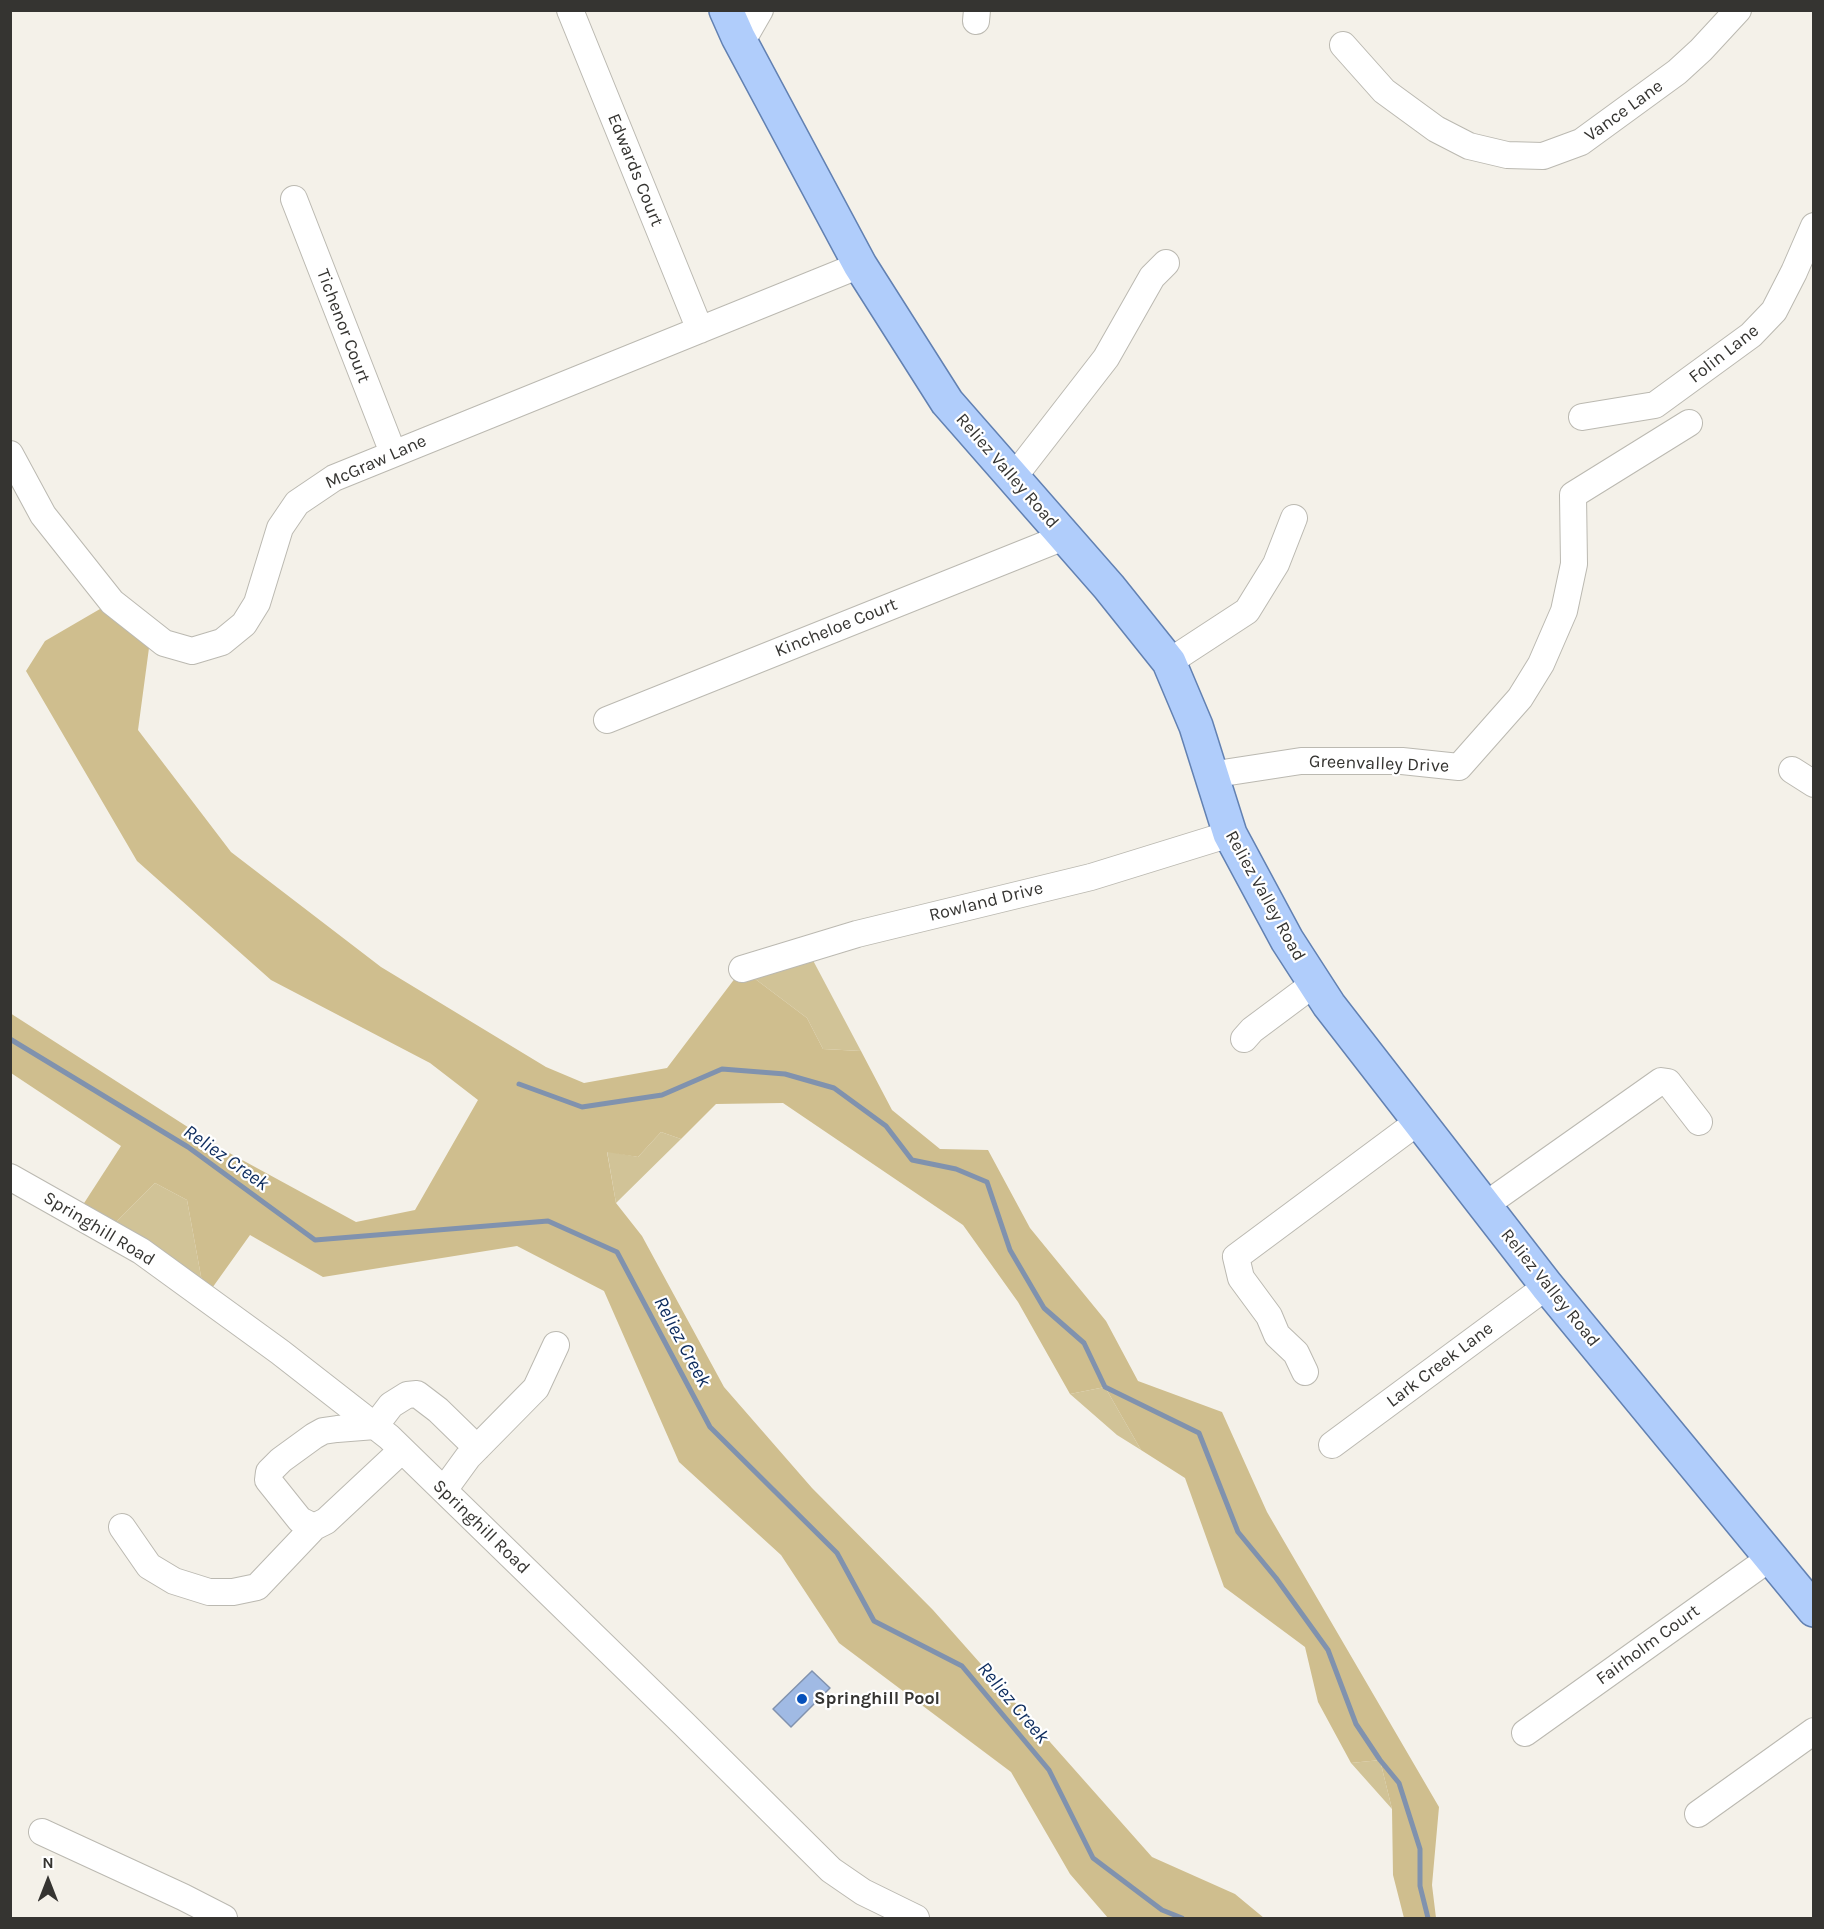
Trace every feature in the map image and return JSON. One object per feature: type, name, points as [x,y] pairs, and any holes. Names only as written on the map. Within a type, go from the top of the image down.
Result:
[{"type":"main road","name":"Reliez Valley Road","points":[[726,10],[741,43],[860,265],[947,402],[1109,587],[1169,662],[1196,726],[1230,834],[1287,940],[1329,1005],[1547,1286],[1814,1610]]},
{"type":"street","name":"Edwards Court","points":[[570,10],[700,330]]},
{"type":"street","points":[[741,43],[760,10]]},
{"type":"street","name":"Vance Lane","points":[[1343,45],[1384,91],[1436,129],[1479,149],[1507,155],[1543,156],[1581,142],[1677,72],[1738,10]]},
{"type":"street","name":"Tichenor Court","points":[[294,199],[393,453]]},
{"type":"street","name":"Folin Lane","points":[[1582,417],[1655,405],[1751,335],[1774,311],[1814,226]]},
{"type":"street","points":[[1013,478],[1106,358],[1152,277],[1166,262]]},
{"type":"street","name":"McGraw Lane","points":[[10,454],[43,515],[112,602],[164,643],[192,651],[222,642],[244,624],[257,603],[280,528],[297,503],[334,478],[860,265]]},
{"type":"street","name":"Greenvalley Drive","points":[[1210,774],[1301,761],[1402,761],[1459,767],[1520,698],[1541,664],[1564,611],[1574,564],[1574,495],[1689,423]]},
{"type":"street","points":[[1169,662],[1247,611],[1276,564],[1294,518]]},
{"type":"street","name":"Kincheloe Court","points":[[607,720],[1064,537]]},
{"type":"street","points":[[1792,770],[1814,784]]},
{"type":"street","name":"Rowland Drive","points":[[742,969],[857,934],[1090,877],[1230,834]]},
{"type":"street","points":[[1244,1039],[1252,1030],[1315,983]]},
{"type":"street","points":[[1484,1206],[1661,1081],[1668,1082],[1699,1122]]},
{"type":"street","points":[[1305,1372],[1296,1353],[1277,1335],[1269,1316],[1241,1278],[1236,1257],[1419,1121]]},
{"type":"street","name":"Springhill Road","points":[[10,1177],[141,1251],[280,1352],[375,1426],[444,1490],[831,1870],[863,1892],[916,1918]]},
{"type":"street","name":"Lark Creek Lane","points":[[1332,1445],[1547,1286]]},
{"type":"street","points":[[444,1490],[477,1448],[536,1388],[556,1345]]},
{"type":"street","points":[[314,1527],[300,1520],[268,1480],[268,1472],[281,1460],[323,1431],[375,1426],[391,1405],[407,1395],[417,1394],[438,1410],[477,1448]]},
{"type":"street","points":[[122,1527],[149,1566],[174,1581],[209,1592],[232,1592],[257,1587],[314,1527],[326,1521],[402,1450]]},
{"type":"street","name":"Fairholm Court","points":[[1525,1733],[1770,1558]]},
{"type":"street","points":[[1698,1814],[1814,1731]]},
{"type":"street","points":[[42,1832],[224,1918]]},
{"type":"shaded area","points":[[112,602],[151,633],[138,730],[231,852],[381,967],[546,1067],[584,1083],[667,1068],[742,969],[807,1018],[823,1049],[861,1051],[892,1110],[940,1149],[988,1150],[1030,1228],[1106,1321],[1138,1381],[1222,1412],[1267,1512],[1439,1807],[1432,1885],[1436,1918],[1404,1918],[1393,1875],[1392,1809],[1380,1760],[1351,1763],[1318,1702],[1305,1647],[1224,1587],[1185,1478],[1141,1450],[1105,1387],[1070,1394],[1018,1302],[963,1225],[783,1103],[716,1104],[681,1139],[661,1132],[638,1157],[607,1152],[616,1203],[642,1236],[724,1387],[812,1488],[933,1610],[1152,1857],[1235,1894],[1264,1918],[1108,1918],[1070,1874],[1011,1772],[839,1643],[781,1555],[679,1462],[604,1291],[517,1246],[323,1277],[250,1235],[205,1298],[187,1200],[155,1183],[107,1231],[77,1214],[121,1146],[11,1073],[10,1013],[222,1149],[356,1222],[415,1210],[478,1100],[430,1063],[271,980],[137,861],[26,671],[45,641]]},
{"type":"shaded area","points":[[807,949],[861,1051],[823,1049],[807,1018],[742,969]]},
{"type":"shaded area","points":[[661,1132],[681,1139],[616,1203],[607,1151],[638,1157]]},
{"type":"shaded area","points":[[155,1183],[187,1200],[205,1298],[107,1231]]},
{"type":"shaded area","points":[[1105,1387],[1141,1450],[1117,1435],[1070,1394]]},
{"type":"shaded area","points":[[1380,1760],[1392,1809],[1351,1763]]},
{"type":"water","name":"Springhill Pool","points":[[812,1671],[830,1688],[791,1727],[773,1709]]},
{"type":"waterway","name":"Reliez Creek","points":[[10,1039],[188,1147],[315,1240],[548,1221],[617,1252],[710,1427],[837,1553],[874,1621],[962,1666],[1049,1770],[1093,1858],[1162,1910],[1182,1918]]},
{"type":"waterway","points":[[519,1084],[582,1107],[662,1095],[722,1069],[785,1074],[834,1088],[886,1126],[912,1160],[956,1169],[987,1182],[1010,1250],[1044,1308],[1084,1343],[1105,1387],[1199,1433],[1238,1532],[1276,1578],[1328,1650],[1356,1724],[1380,1760],[1399,1783],[1420,1849],[1420,1886],[1428,1918]]},
{"type":"place","name":"Springhill Pool","points":[[802,1699]]}]
